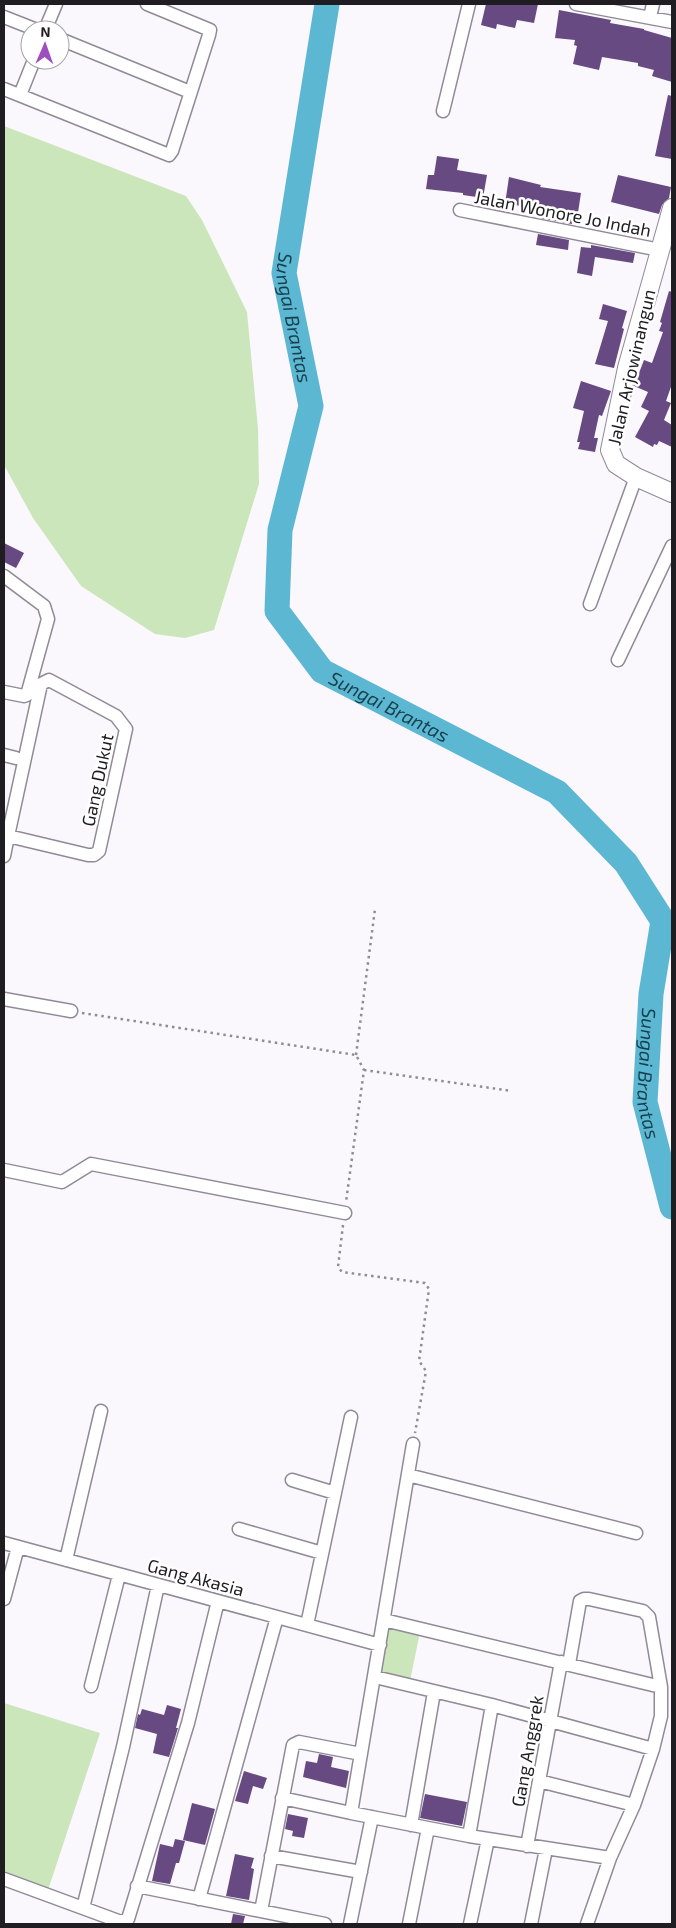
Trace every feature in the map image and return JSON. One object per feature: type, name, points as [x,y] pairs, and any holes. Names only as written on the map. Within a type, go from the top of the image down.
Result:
[{"type":"main road","name":"Jalan Arjowinangun","points":[[671,216],[627,368],[610,450],[616,464],[636,477],[672,493]]},
{"type":"street","points":[[49,20],[56,4]]},
{"type":"street","points":[[4,89],[168,155],[172,151],[210,30],[147,4]]},
{"type":"street","points":[[444,111],[469,4]]},
{"type":"street","points":[[576,4],[672,22]]},
{"type":"street","points":[[650,17],[653,4]]},
{"type":"street","points":[[4,17],[20,23]]},
{"type":"street","points":[[70,43],[190,92]]},
{"type":"street","points":[[20,96],[30,70]]},
{"type":"street","name":"Jalan Wonore Jo Indah","points":[[460,210],[660,250]]},
{"type":"street","points":[[590,604],[636,477]]},
{"type":"street","points":[[618,660],[672,546]]},
{"type":"street","points":[[4,576],[44,606],[48,620],[27,695],[4,692]]},
{"type":"street","name":"Gang Dukut","points":[[50,680],[116,716],[126,729],[99,851],[94,855],[88,855],[6,836],[41,684],[50,680]]},
{"type":"street","points":[[4,856],[6,836]]},
{"type":"street","points":[[4,999],[71,1011]]},
{"type":"street","points":[[4,1170],[62,1182],[91,1164],[345,1213]]},
{"type":"street","points":[[66,1560],[101,1411]]},
{"type":"street","points":[[307,1625],[351,1417]]},
{"type":"street","points":[[351,1813],[413,1444]]},
{"type":"street","points":[[408,1476],[636,1533]]},
{"type":"street","points":[[292,1480],[335,1493]]},
{"type":"street","points":[[239,1529],[322,1553]]},
{"type":"street","name":"Gang Akasia","points":[[4,1544],[380,1645]]},
{"type":"street","points":[[4,1599],[18,1547]]},
{"type":"street","points":[[91,1686],[119,1574]]},
{"type":"street","points":[[83,1908],[123,1748],[158,1585]]},
{"type":"street","name":"Gang Anggrek","points":[[527,1846],[549,1721],[580,1601],[588,1599],[643,1611],[649,1617],[661,1687]]},
{"type":"street","points":[[4,1879],[121,1922],[128,1919],[136,1886],[188,1723],[218,1601]]},
{"type":"street","points":[[199,1899],[278,1618]]},
{"type":"street","points":[[384,1620],[661,1687],[661,1716],[653,1749],[634,1805],[610,1858],[587,1924]]},
{"type":"street","points":[[375,1677],[653,1749]]},
{"type":"street","points":[[411,1825],[434,1692]]},
{"type":"street","points":[[469,1836],[492,1706]]},
{"type":"street","points":[[261,1912],[291,1749],[295,1743],[299,1742],[361,1754]]},
{"type":"street","points":[[539,1781],[634,1805]]},
{"type":"street","points":[[282,1798],[469,1836],[610,1858]]},
{"type":"street","points":[[350,1924],[372,1817]]},
{"type":"street","points":[[409,1924],[428,1828]]},
{"type":"street","points":[[470,1924],[488,1839]]},
{"type":"street","points":[[531,1924],[546,1848]]},
{"type":"street","points":[[272,1856],[361,1872]]},
{"type":"street","points":[[136,1886],[325,1924]]},
{"type":"path","points":[[375,909],[356,1055],[364,1070],[338,1267],[342,1272],[425,1283],[429,1289],[419,1361],[426,1371],[413,1444]]},
{"type":"path","points":[[71,1011],[356,1055]]},
{"type":"path","points":[[364,1070],[512,1091]]},
{"type":"green space","points":[[4,126],[186,196],[202,220],[247,312],[258,429],[259,484],[214,630],[185,638],[155,634],[81,586],[33,518],[4,465]]},
{"type":"green space","points":[[389,1626],[420,1632],[410,1681],[381,1673]]},
{"type":"green space","points":[[4,1703],[100,1733],[48,1890],[4,1874]]},
{"type":"building","points":[[486,4],[538,4],[534,23],[517,20],[515,28],[497,24],[496,29],[481,25]]},
{"type":"building","points":[[559,10],[611,20],[610,23],[644,29],[672,38],[672,82],[652,76],[654,70],[638,66],[638,63],[602,57],[599,70],[573,64],[577,46],[574,45],[575,40],[555,38]]},
{"type":"building","points":[[668,95],[672,96],[672,159],[655,156]]},
{"type":"building","points":[[437,156],[459,159],[457,170],[487,175],[483,198],[463,195],[463,193],[426,189],[428,175],[434,175]]},
{"type":"building","points":[[618,175],[671,187],[669,198],[662,205],[659,214],[611,202]]},
{"type":"building","points":[[509,177],[541,185],[540,187],[581,193],[577,219],[572,219],[572,224],[540,218],[541,211],[538,211],[539,208],[505,204]]},
{"type":"building","points":[[538,234],[569,240],[568,250],[536,245]]},
{"type":"building","points":[[591,245],[635,253],[633,263],[595,257],[592,276],[577,273],[581,247],[591,248]]},
{"type":"building","points":[[669,291],[672,292],[672,384],[666,401],[671,403],[664,420],[672,425],[672,447],[659,441],[653,447],[635,437],[649,411],[641,407],[648,392],[634,386],[644,360],[652,363],[663,332],[659,331],[662,323],[660,322]]},
{"type":"building","points":[[603,304],[627,311],[614,368],[595,364],[608,321],[599,319]]},
{"type":"building","points":[[581,381],[611,391],[602,416],[599,415],[594,438],[598,438],[595,452],[578,449],[580,442],[577,442],[584,411],[573,408]]},
{"type":"building","points":[[4,543],[24,553],[16,568],[4,562]]},
{"type":"building","points":[[167,1705],[181,1709],[176,1728],[178,1728],[169,1757],[153,1753],[157,1734],[135,1728],[138,1714],[140,1715],[142,1709],[164,1715]]},
{"type":"building","points":[[319,1754],[333,1757],[331,1767],[349,1771],[346,1788],[303,1777],[306,1761],[317,1763]]},
{"type":"building","points":[[244,1771],[267,1778],[263,1789],[253,1786],[248,1804],[235,1801]]},
{"type":"building","points":[[425,1794],[467,1802],[462,1826],[420,1818]]},
{"type":"building","points":[[192,1803],[215,1809],[205,1845],[183,1840]]},
{"type":"building","points":[[288,1814],[308,1818],[304,1838],[292,1836],[293,1831],[285,1829]]},
{"type":"building","points":[[175,1839],[185,1841],[179,1863],[176,1863],[170,1884],[152,1881],[160,1844],[173,1847]]},
{"type":"building","points":[[235,1854],[254,1858],[251,1868],[254,1869],[249,1900],[226,1896]]},
{"type":"building","points":[[233,1914],[245,1916],[243,1924],[231,1924]]},
{"type":"waterway","name":"Sungai Brantas","points":[[327,4],[284,273],[311,406],[280,530],[277,611],[322,671],[557,792],[626,863],[663,921],[651,994],[645,1102],[672,1207]]}]
